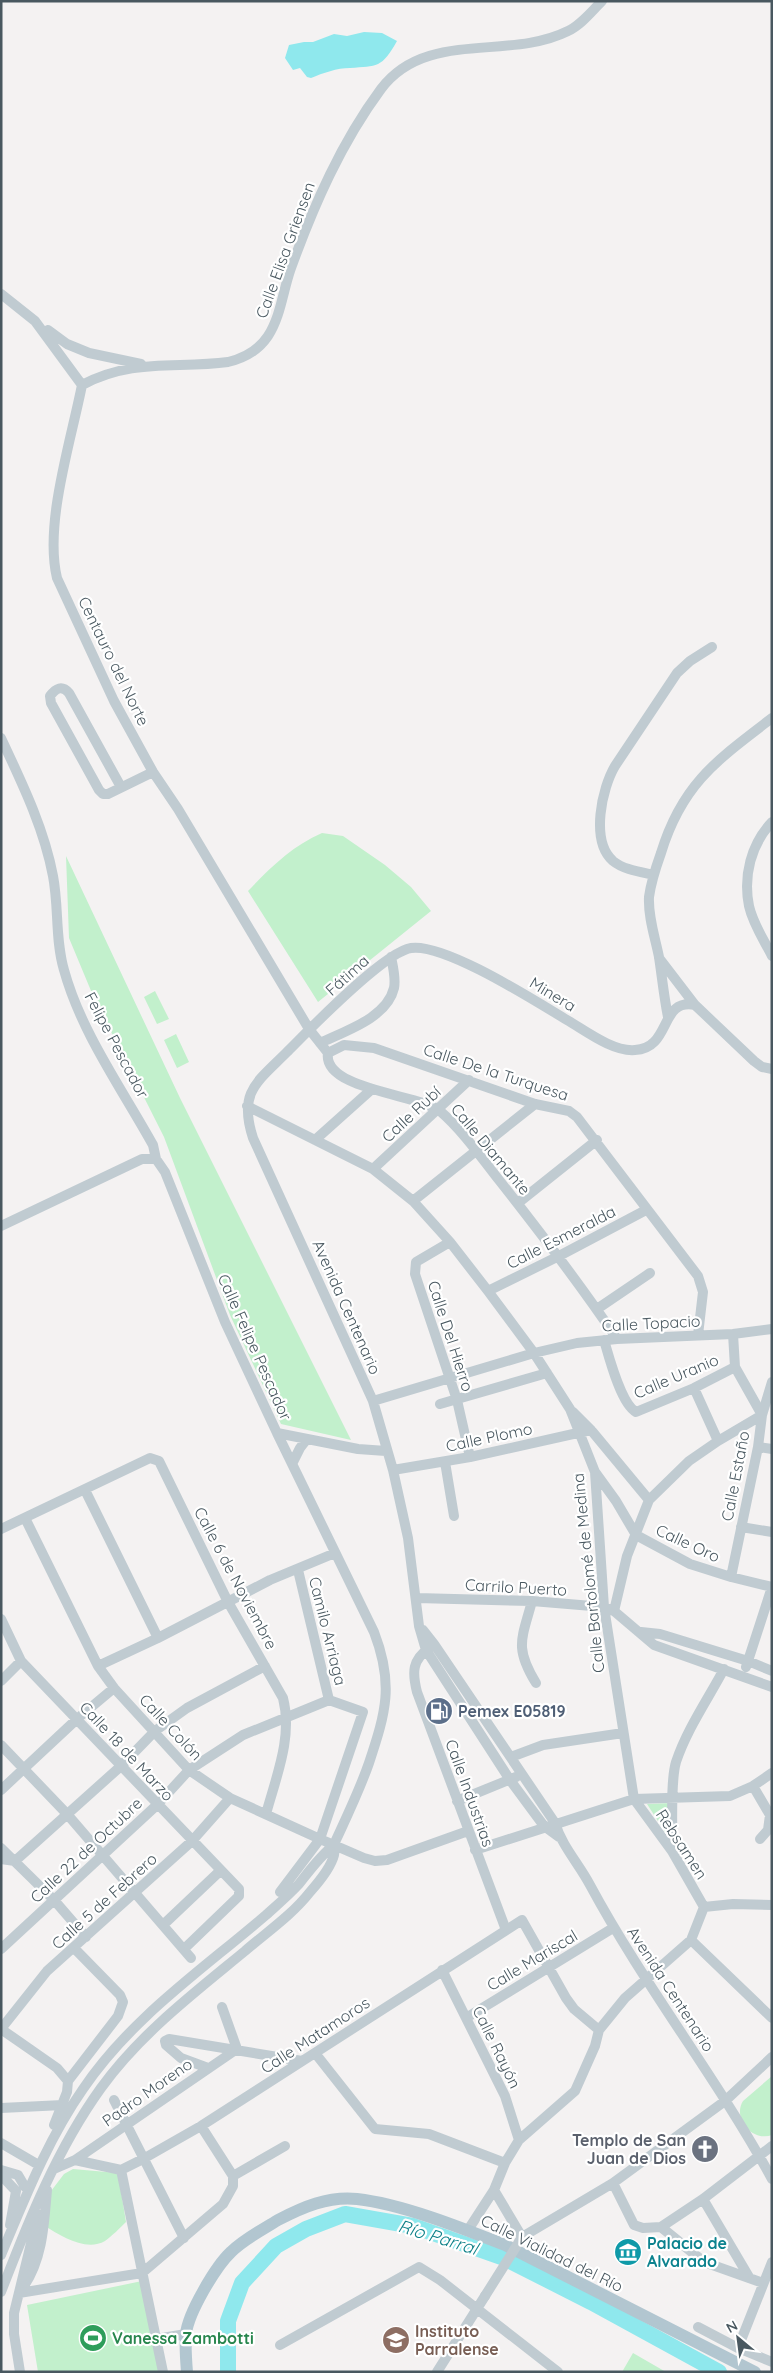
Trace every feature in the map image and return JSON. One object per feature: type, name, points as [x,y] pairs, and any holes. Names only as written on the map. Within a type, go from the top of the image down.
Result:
[{"type":"main road","name":"Calle Vialidad del Río","points":[[187,2372],[186,2334],[191,2316],[216,2268],[230,2252],[268,2226],[311,2204],[333,2199],[357,2199],[397,2207],[505,2244],[755,2372]]},
{"type":"street","name":"Calle Elisa Griensen","points":[[82,385],[112,372],[148,365],[228,362],[241,359],[261,345],[274,326],[291,268],[322,189],[380,91],[388,81],[410,64],[436,53],[498,47],[558,35],[576,26],[602,1]]},
{"type":"street","points":[[1,294],[67,344],[89,353],[148,365]]},
{"type":"street","points":[[35,321],[54,344],[82,385]]},
{"type":"street","name":"Centauro del Norte","points":[[82,385],[55,520],[53,563],[57,578],[114,702],[153,772],[178,809],[310,1029]]},
{"type":"street","points":[[654,875],[620,866],[608,855],[602,833],[601,803],[606,780],[677,673],[690,661],[712,647]]},
{"type":"street","points":[[121,787],[70,693],[65,688],[54,691],[50,696],[51,703],[103,794],[108,794],[153,772]]},
{"type":"street","points":[[668,1017],[650,909],[654,875],[668,830],[684,799],[716,761],[772,718]]},
{"type":"street","name":"Felipe Pescador","points":[[1,738],[29,800],[45,847],[53,877],[59,940],[64,969],[74,997],[92,1036],[153,1145],[156,1159],[165,1172]]},
{"type":"street","points":[[772,822],[756,844],[750,861],[748,877],[749,906],[772,956]]},
{"type":"street","name":"Fátima","points":[[310,1029],[391,957],[409,948]]},
{"type":"street","name":"Minera","points":[[409,948],[438,950],[512,987],[605,1043],[635,1050],[654,1044],[660,1037],[668,1017]]},
{"type":"street","points":[[320,1043],[362,1023],[387,1002],[394,986],[391,957]]},
{"type":"street","points":[[659,957],[695,1004],[719,1030],[754,1061],[762,1067],[772,1070]]},
{"type":"street","points":[[668,1017],[680,1005],[695,1004]]},
{"type":"street","name":"Calle Diamante","points":[[310,1029],[328,1053],[327,1059],[334,1070],[372,1089],[438,1109],[475,1150],[518,1203],[559,1256],[617,1339]]},
{"type":"street","name":"Avenida Centenario","points":[[310,1029],[256,1083],[250,1094],[247,1106],[247,1120],[253,1138],[373,1401],[393,1470],[408,1538],[419,1626],[430,1647],[435,1665],[475,1716],[511,1757],[555,1823],[559,1837],[588,1882],[613,1928],[690,2044],[772,2179]]},
{"type":"street","name":"Calle De la Turquesa","points":[[328,1053],[344,1045],[364,1046],[469,1080],[535,1104],[569,1111],[583,1122],[646,1210],[698,1276],[703,1292],[698,1335]]},
{"type":"street","name":"Calle Rubí","points":[[373,1169],[469,1080]]},
{"type":"street","points":[[315,1140],[372,1089]]},
{"type":"street","points":[[413,1201],[535,1104]]},
{"type":"street","name":"Calle Bartolomé de Medina","points":[[247,1106],[373,1169],[413,1201],[450,1242],[488,1291],[534,1353],[570,1409],[595,1472],[604,1607],[634,1799]]},
{"type":"street","points":[[518,1203],[597,1140]]},
{"type":"street","points":[[1,1226],[142,1159],[156,1159]]},
{"type":"street","name":"Calle Felipe Pescador","points":[[165,1172],[225,1322],[277,1433],[358,1448],[386,1451]]},
{"type":"street","name":"Calle Esmeralda","points":[[488,1291],[646,1210]]},
{"type":"street","name":"Calle Del Hierro","points":[[450,1242],[421,1257],[415,1266],[415,1274],[448,1378],[457,1400],[470,1457]]},
{"type":"street","points":[[596,1309],[650,1273]]},
{"type":"street","name":"Calle Topacio","points":[[373,1401],[534,1353],[577,1343],[772,1330]]},
{"type":"street","points":[[614,1611],[623,1568],[649,1500],[682,1468],[718,1441],[762,1415],[735,1367],[733,1334]]},
{"type":"street","name":"Calle Uranio","points":[[604,1340],[612,1367],[633,1411],[639,1412],[694,1388],[735,1367]]},
{"type":"street","points":[[440,1404],[547,1373]]},
{"type":"street","name":"Calle Estaño","points":[[731,1577],[758,1447],[762,1415],[772,1382]]},
{"type":"street","points":[[694,1388],[718,1441]]},
{"type":"street","points":[[570,1409],[591,1430],[649,1500]]},
{"type":"street","name":"Calle Plomo","points":[[393,1470],[470,1457],[591,1430]]},
{"type":"street","points":[[1,2292],[27,2226],[48,2181],[74,2131],[101,2088],[128,2054],[172,2012],[282,1920],[309,1893],[334,1857],[334,1845],[362,1781],[384,1718],[386,1682],[382,1654],[377,1639],[277,1433]]},
{"type":"street","points":[[292,1464],[300,1448],[308,1439]]},
{"type":"street","points":[[758,1447],[772,1449]]},
{"type":"street","name":"Calle 6 de Noviembre","points":[[85,1490],[154,1458],[162,1466],[228,1602],[283,1698],[288,1716]]},
{"type":"street","points":[[445,1462],[454,1516]]},
{"type":"street","name":"Calle Oro","points":[[595,1472],[616,1501],[636,1535],[690,1564],[772,1587]]},
{"type":"street","points":[[3,1525],[24,1518],[85,1490],[158,1638]]},
{"type":"street","name":"Calle Colón","points":[[24,1518],[98,1666],[114,1688],[190,1770],[230,1798],[320,1839],[370,1859],[387,1860],[468,1831]]},
{"type":"street","points":[[741,1527],[772,1532]]},
{"type":"street","points":[[98,1666],[158,1638],[270,1580],[336,1553]]},
{"type":"street","name":"Camilo Arriaga","points":[[298,1570],[329,1700]]},
{"type":"street","points":[[743,1675],[772,1587]]},
{"type":"street","name":"Carrilo Puerto","points":[[417,1598],[532,1601],[604,1607],[614,1611],[654,1645],[772,1686]]},
{"type":"street","points":[[532,1601],[521,1650],[525,1665],[536,1683]]},
{"type":"street","name":"Calle 18 de Marzo","points":[[1,1619],[21,1661],[158,1804],[220,1872],[239,1889],[239,1896],[188,1954],[163,1925]]},
{"type":"street","points":[[641,1632],[660,1634],[748,1661],[772,1671]]},
{"type":"street","name":"Avenida Centenario","points":[[430,1647],[444,1659],[510,1780],[544,1826],[559,1837]]},
{"type":"street","name":"Calle Industrias","points":[[430,1647],[414,1662],[414,1681],[506,1930]]},
{"type":"street","points":[[696,1659],[700,1647]]},
{"type":"street","points":[[435,1665],[444,1659]]},
{"type":"street","points":[[1,1681],[21,1661]]},
{"type":"street","points":[[1,1859],[15,1861],[121,1766],[155,1731],[187,1708],[265,1666]]},
{"type":"street","points":[[672,1851],[676,1763],[696,1719],[724,1669]]},
{"type":"street","points":[[1,1790],[77,1719],[114,1688]]},
{"type":"street","points":[[280,1892],[320,1839],[363,1712],[329,1700]]},
{"type":"street","name":"Calle 22 de Octubre","points":[[1,1949],[158,1804],[190,1770],[227,1744],[288,1716],[329,1700]]},
{"type":"street","points":[[266,1814],[284,1750],[288,1716]]},
{"type":"street","points":[[511,1757],[543,1745],[623,1733]]},
{"type":"street","points":[[1,1745],[68,1814],[163,1925],[220,1872]]},
{"type":"street","points":[[475,1850],[544,1826],[634,1799],[722,1797],[753,1786],[772,1773]]},
{"type":"street","points":[[457,1801],[521,1774]]},
{"type":"street","points":[[753,1786],[770,1815],[768,1830],[760,1839]]},
{"type":"street","name":"Calle 5 de Febrero","points":[[1,2029],[47,1971],[136,1894],[192,1842],[230,1798]]},
{"type":"street","name":"Rebsamen","points":[[634,1799],[672,1851],[704,1907]]},
{"type":"street","points":[[1,2255],[61,2123],[83,2088],[109,2055],[141,2020],[282,1901],[323,1853],[334,1845]]},
{"type":"street","points":[[1,1848],[54,1900],[86,1937]]},
{"type":"street","points":[[468,2230],[494,2190],[519,2140],[575,2091],[595,2046],[599,2030],[625,1998],[645,1978],[690,1940],[704,1907],[733,1904],[772,1905]]},
{"type":"street","name":"Calle Matamoros","points":[[121,2170],[144,2160],[201,2126],[522,1920],[548,1966]]},
{"type":"street","name":"Calle Mariscal","points":[[466,2018],[548,1966],[613,1928]]},
{"type":"street","points":[[690,1940],[772,2018]]},
{"type":"street","points":[[1,2143],[37,2166],[63,2105],[68,2081],[118,2016],[123,2002],[120,1995],[74,1948]]},
{"type":"street","points":[[548,1966],[574,2009],[599,2030]]},
{"type":"street","name":"Calle Rayón","points":[[442,1970],[505,2096],[519,2140]]},
{"type":"street","points":[[222,2007],[237,2049]]},
{"type":"street","points":[[1,2029],[57,2068],[68,2081]]},
{"type":"street","points":[[208,2068],[181,2058],[166,2045],[165,2040],[237,2049],[302,2061]]},
{"type":"street","name":"Padro Moreno","points":[[54,2169],[75,2160],[127,2126],[237,2049]]},
{"type":"street","points":[[315,2053],[371,2126],[379,2130],[429,2134],[506,2163]]},
{"type":"street","points":[[437,2372],[521,2239],[613,2183],[725,2101],[771,2059]]},
{"type":"street","points":[[114,2100],[184,2238]]},
{"type":"street","points":[[1,2108],[63,2105]]},
{"type":"street","points":[[19,2293],[142,2273],[224,2204],[233,2186],[233,2176],[201,2126]]},
{"type":"street","points":[[233,2176],[286,2146]]},
{"type":"street","points":[[613,2183],[634,2225],[643,2228],[661,2227],[703,2199],[772,2146]]},
{"type":"street","points":[[75,2160],[121,2170],[163,2372]]},
{"type":"street","points":[[1,2170],[18,2175],[25,2187]]},
{"type":"street","points":[[1,2175],[16,2191],[10,2220],[12,2230]]},
{"type":"street","points":[[19,2293],[33,2273],[38,2254],[48,2181]]},
{"type":"street","points":[[494,2190],[521,2239]]},
{"type":"street","points":[[703,2199],[749,2277]]},
{"type":"street","points":[[20,2372],[14,2324],[36,2213]]},
{"type":"street","points":[[661,2227],[704,2262],[762,2283]]},
{"type":"street","points":[[738,2348],[762,2283],[772,2262]]},
{"type":"street","points":[[280,2345],[416,2267],[421,2268],[440,2280],[554,2370]]},
{"type":"street","points":[[698,2327],[738,2348],[772,2361]]},
{"type":"street","points":[[156,2339],[186,2334]]},
{"type":"green space","points":[[322,833],[343,836],[385,865],[411,887],[431,911],[318,1002],[248,891],[291,851]]},
{"type":"green space","points":[[66,856],[180,1098],[351,1440],[281,1424],[230,1315],[164,1137],[94,998],[69,938]]},
{"type":"green space","points":[[155,991],[169,1019],[157,1024],[144,997]]},
{"type":"green space","points":[[176,1034],[189,1062],[177,1068],[164,1040]]},
{"type":"green space","points":[[671,1803],[667,1835],[647,1804]]},
{"type":"green space","points":[[772,2076],[772,2135],[758,2135],[742,2122],[740,2108],[743,2101]]},
{"type":"green space","points":[[73,2169],[118,2173],[126,2222],[108,2239],[98,2244],[82,2244],[58,2234],[45,2226],[45,2199],[64,2174]]},
{"type":"green space","name":"Vanessa Zambotti","points":[[142,2281],[160,2372],[38,2372],[27,2305]]},
{"type":"green space","points":[[633,2353],[666,2372],[622,2372]]},
{"type":"water","points":[[364,32],[382,33],[397,41],[383,61],[373,66],[345,68],[311,78],[307,77],[300,68],[293,70],[285,58],[289,45],[313,42],[334,34],[347,36]]},
{"type":"waterway","name":"Río Parral","points":[[228,2372],[228,2321],[242,2283],[276,2246],[306,2229],[345,2214],[413,2226],[504,2258],[591,2302],[719,2372]]},
{"type":"place","name":"Pemex E05819","points":[[439,1711]]},
{"type":"place","name":"Templo de San Juan de Dios","points":[[705,2149]]},
{"type":"place","name":"Palacio de Alvarado","points":[[628,2252]]},
{"type":"place","name":"Vanessa Zambotti","points":[[93,2338]]},
{"type":"place","name":"Instituto Parralense","points":[[396,2340]]}]
